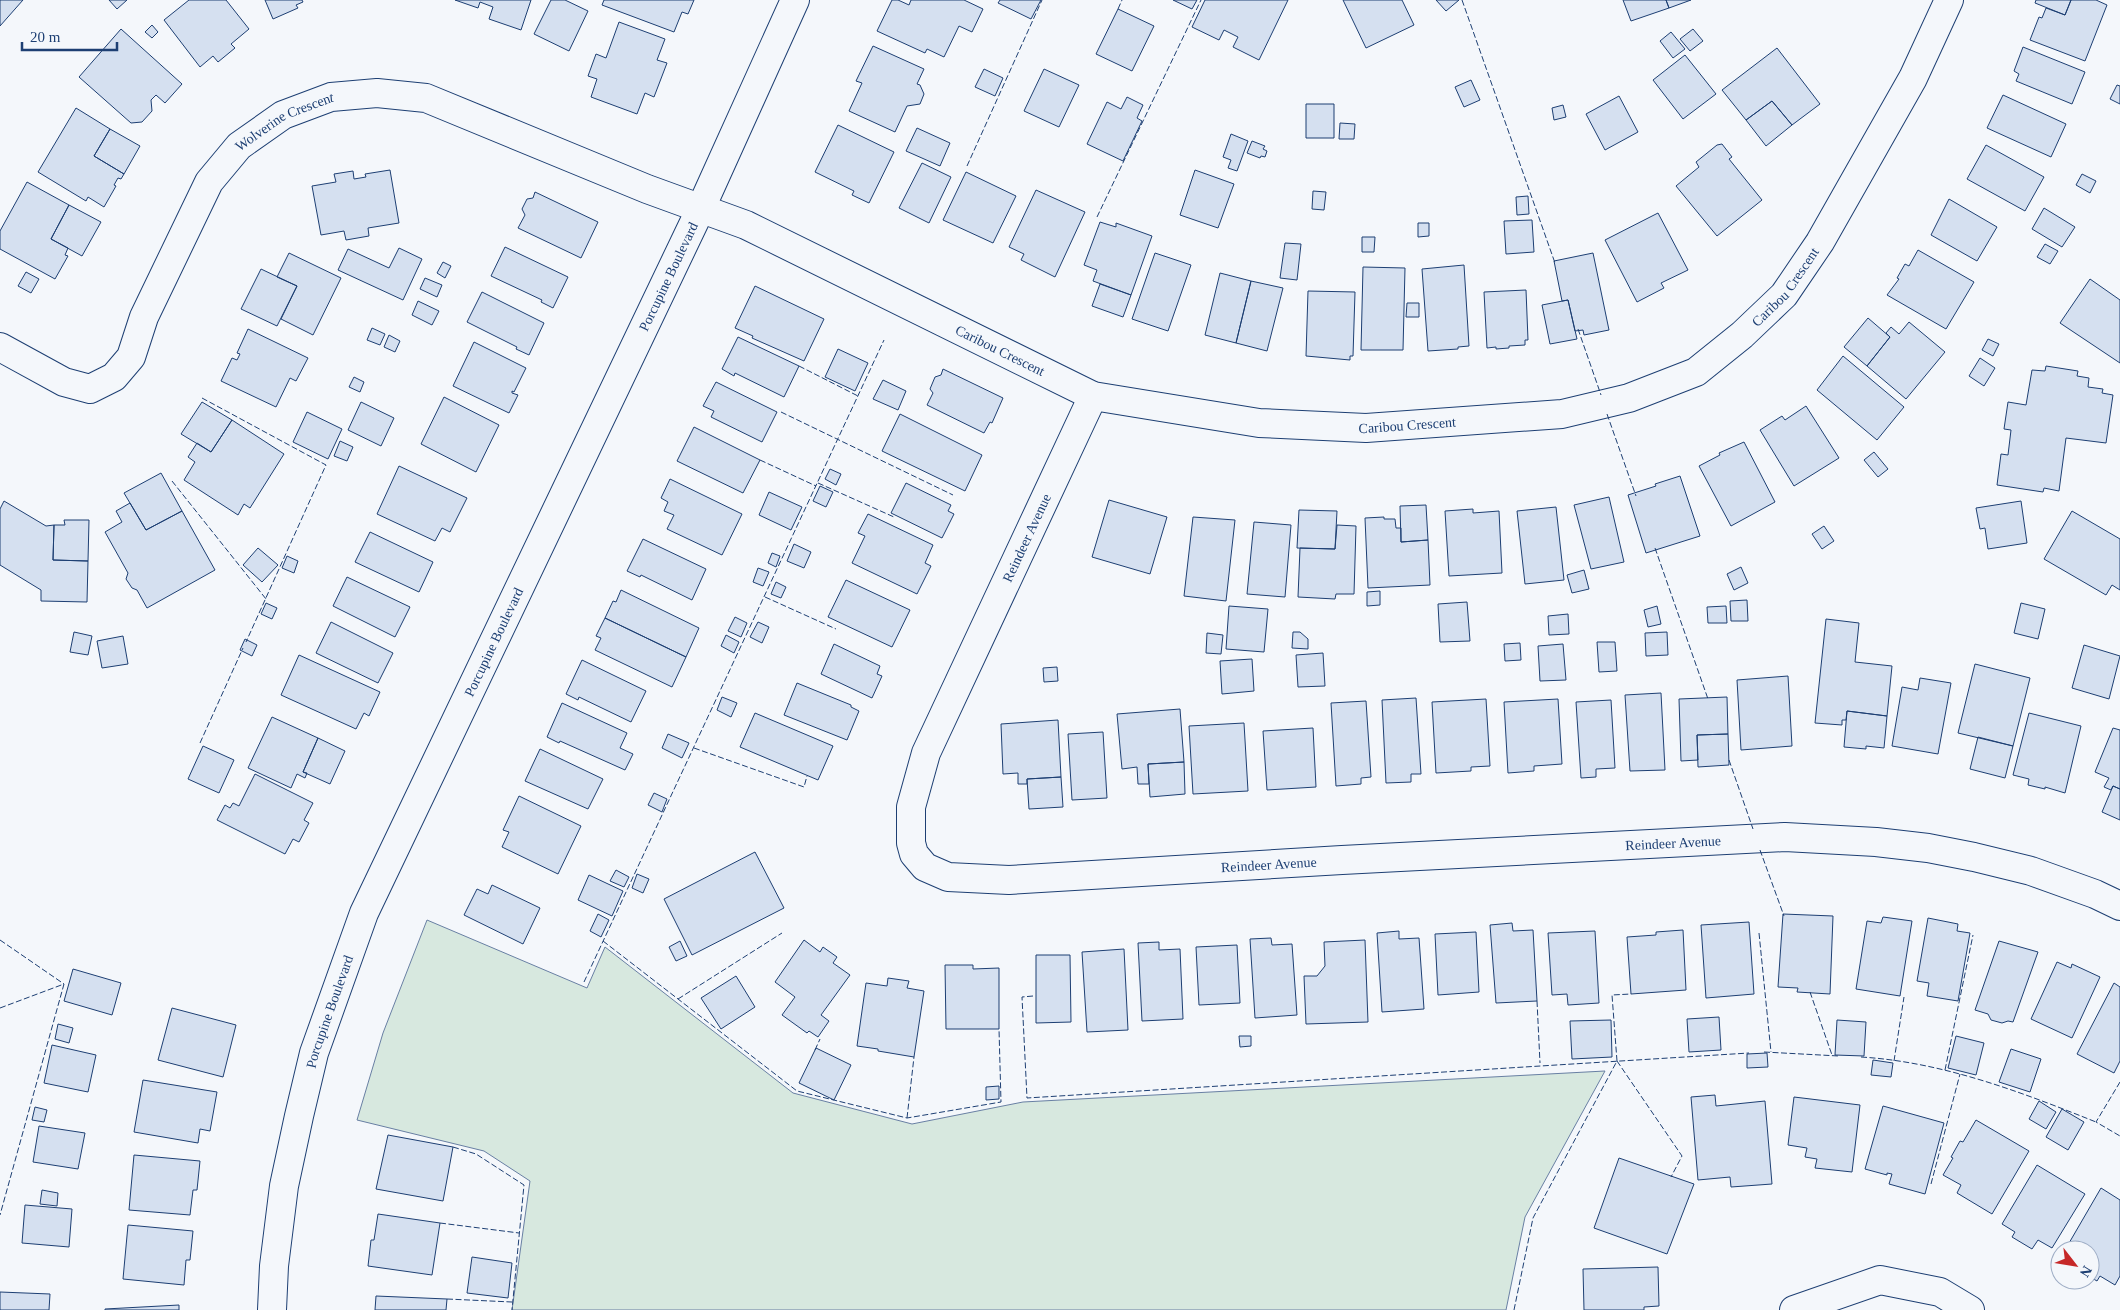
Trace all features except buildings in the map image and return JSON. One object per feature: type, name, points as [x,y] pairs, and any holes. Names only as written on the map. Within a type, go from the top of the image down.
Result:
[{"type":"street","name":"Porcupine Boulevard","points":[[272,1310],[274,1266],[284,1186],[299,1116],[314,1054],[364,913],[700,208],[795,0]]},
{"type":"street","name":"Caribou Crescent","points":[[700,208],[746,226],[1093,396],[1259,423],[1366,428],[1562,414],[1629,398],[1696,372],[1742,335],[1784,294],[1820,242],[1913,78],[1948,0]]},
{"type":"street","name":"Wolverine Crescent","points":[[0,346],[64,382],[90,389],[114,377],[131,357],[144,317],[209,182],[239,146],[283,116],[331,97],[377,93],[426,98],[647,189],[700,208]]},
{"type":"street","name":"Reindeer Avenue","points":[[1093,396],[926,753],[910,807],[910,838],[914,854],[925,867],[948,877],[1006,881],[1342,860],[1794,838],[1876,842],[1928,848],[1974,857],[2031,871],[2095,894],[2120,906]]},
{"type":"street","points":[[1794,1310],[1880,1280],[1940,1292],[1970,1310]]},
{"type":"shaded area","points":[[427,920],[587,988],[605,947],[793,1093],[912,1124],[1023,1102],[1605,1071],[1525,1217],[1506,1310],[512,1310],[530,1181],[484,1151],[357,1120],[383,1033]]},
{"type":"fence","points":[[967,166],[1042,0]]},
{"type":"fence","points":[[1118,9],[1122,0]]},
{"type":"fence","points":[[1097,217],[1201,0]]},
{"type":"fence","points":[[1462,0],[1555,263]]},
{"type":"fence","points":[[1578,329],[1601,395]]},
{"type":"fence","points":[[584,982],[884,340]]},
{"type":"fence","points":[[799,366],[858,396]]},
{"type":"fence","points":[[202,398],[326,465],[246,642]]},
{"type":"fence","points":[[781,412],[953,495]]},
{"type":"fence","points":[[1607,414],[1636,496]]},
{"type":"fence","points":[[760,460],[816,486]]},
{"type":"fence","points":[[172,481],[266,599]]},
{"type":"fence","points":[[818,483],[894,517]]},
{"type":"fence","points":[[1655,548],[1708,699]]},
{"type":"fence","points":[[765,597],[836,629]]},
{"type":"fence","points":[[200,743],[243,648]]},
{"type":"fence","points":[[694,748],[804,787],[807,776]]},
{"type":"fence","points":[[1729,760],[1753,829]]},
{"type":"fence","points":[[1760,850],[1784,916]]},
{"type":"fence","points":[[678,999],[782,933]]},
{"type":"fence","points":[[1759,933],[1771,1052]]},
{"type":"fence","points":[[1945,1070],[1973,935]]},
{"type":"fence","points":[[0,940],[64,984]]},
{"type":"fence","points":[[603,941],[797,1091],[907,1118],[1001,1102],[999,1029]]},
{"type":"fence","points":[[0,1008],[64,984],[0,1215]]},
{"type":"fence","points":[[1810,992],[1832,1055]]},
{"type":"fence","points":[[1617,1061],[1612,995],[1631,994]]},
{"type":"fence","points":[[1033,996],[1022,997],[1027,1098],[1749,1053]]},
{"type":"fence","points":[[1894,1061],[1904,997]]},
{"type":"fence","points":[[1537,1001],[1540,1063]]},
{"type":"fence","points":[[815,1050],[820,1039]]},
{"type":"fence","points":[[1764,1052],[1839,1056]]},
{"type":"fence","points":[[907,1118],[914,1057]]},
{"type":"fence","points":[[1861,1057],[1922,1065],[1981,1080],[2096,1122]]},
{"type":"fence","points":[[1514,1310],[1533,1218],[1617,1061],[1682,1156],[1671,1177]]},
{"type":"fence","points":[[1931,1184],[1960,1074]]},
{"type":"fence","points":[[2120,1082],[2096,1122],[2120,1136]]},
{"type":"fence","points":[[453,1147],[476,1154],[524,1185],[512,1310]]},
{"type":"fence","points":[[440,1223],[519,1233]]},
{"type":"fence","points":[[447,1299],[512,1302]]}]
